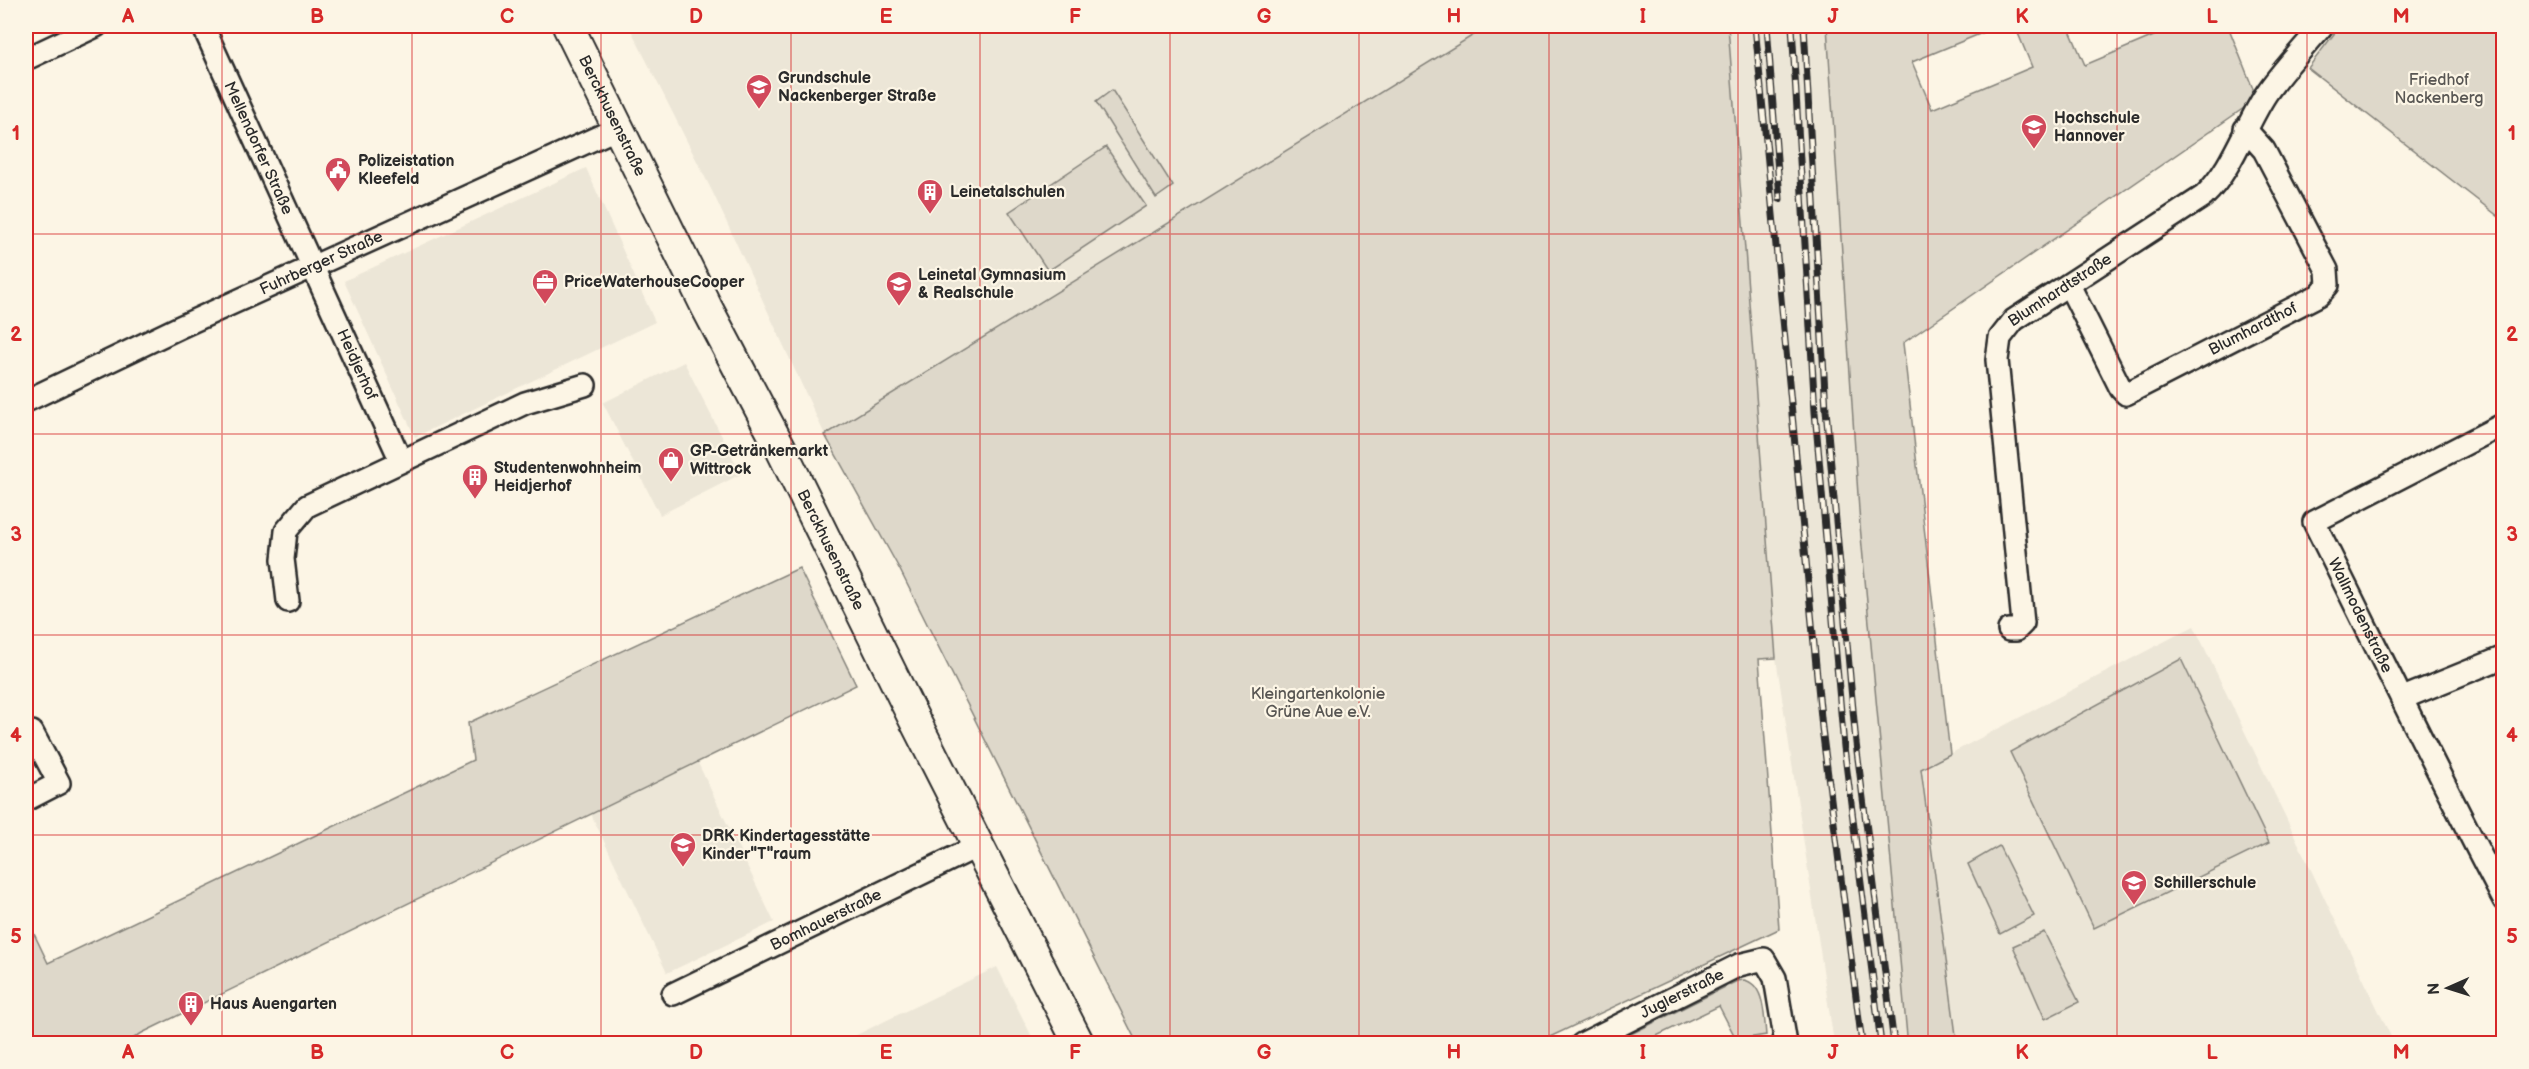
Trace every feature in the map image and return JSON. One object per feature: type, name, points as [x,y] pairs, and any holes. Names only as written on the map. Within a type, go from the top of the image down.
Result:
[{"type":"street","points":[[26,58],[96,26]]},
{"type":"street","name":"Mellendorfer Straße","points":[[203,26],[314,268]]},
{"type":"street","name":"Berckhusenstraße","points":[[568,26],[706,308],[776,441],[1079,1044]]},
{"type":"street","name":"Blumhardtstraße","points":[[2009,630],[2016,630],[2023,623],[1997,360],[1998,347],[2005,330],[2014,320],[2204,196],[2219,182],[2245,129],[2268,92],[2322,26]]},
{"type":"street","name":"Fuhrberger Straße","points":[[26,401],[180,327],[618,128]]},
{"type":"street","name":"Blumhardthof","points":[[2069,285],[2121,389],[2126,394],[2319,295],[2328,285],[2327,270],[2264,150],[2245,129]]},
{"type":"street","name":"Heidjerhof","points":[[314,268],[401,461]]},
{"type":"street","points":[[288,601],[284,559],[286,531],[307,506],[525,404],[585,385]]},
{"type":"street","name":"Wallmodenstraße","points":[[2504,424],[2314,522],[2403,698],[2420,737],[2496,865],[2504,900]]},
{"type":"street","points":[[2403,698],[2504,657]]},
{"type":"street","points":[[26,735],[32,732],[59,783],[26,800]]},
{"type":"street","name":"Bomhauerstraße","points":[[673,994],[978,846]]},
{"type":"street","name":"Juglerstraße","points":[[1582,1044],[1739,965],[1764,959],[1775,978],[1786,1044]]},
{"type":"shaded area","name":"Leinetal Gymnasium & Realschule","points":[[629,26],[1488,26],[825,435],[714,195]]},
{"type":"shaded area","points":[[1728,26],[1827,26],[1860,525],[1908,1043],[1834,1043],[1776,658]]},
{"type":"shaded area","points":[[586,168],[655,322],[415,437],[344,281]]},
{"type":"shaded area","points":[[684,362],[741,474],[660,515],[603,403]]},
{"type":"shaded area","name":"Schillerschule","points":[[2194,626],[2394,1043],[1957,1043],[1921,769]]},
{"type":"shaded area","name":"DRK Kindertagesstätte Kinder\"T\"raum","points":[[698,763],[774,922],[667,973],[591,814]]},
{"type":"shaded area","points":[[997,967],[1035,1043],[842,1042],[916,1006]]},
{"type":"green space","name":"Kleingartenkolonie Grüne Aue e.V.","points":[[1488,26],[1728,26],[1776,658],[1759,659],[1779,929],[1537,1043],[1137,1043],[900,570],[825,435]]},
{"type":"green space","points":[[1827,26],[1999,26],[1912,62],[1932,109],[2032,67],[2015,26],[2068,26],[2085,65],[2156,35],[2152,26],[2228,26],[2257,99],[1903,343],[1950,754],[1921,769],[1957,1043],[1908,1043],[1907,1036],[1860,525]]},
{"type":"green space","name":"Friedhof Nackenberg","points":[[2340,26],[2503,26],[2503,220],[2308,68]]},
{"type":"green space","points":[[1112,90],[1173,186],[1156,198],[1096,102]]},
{"type":"green space","points":[[1106,147],[1146,206],[1048,271],[1009,212]]},
{"type":"green space","points":[[799,568],[856,685],[142,1033],[126,1043],[26,1043],[26,917],[48,963],[473,760],[468,723]]},
{"type":"green space","points":[[2181,659],[2269,843],[2094,928],[2010,752]]},
{"type":"green space","points":[[1999,846],[2034,916],[2000,934],[1968,864]]},
{"type":"green space","points":[[2044,932],[2079,1002],[2045,1019],[2013,946]]},
{"type":"green space","points":[[1744,980],[1751,983],[1760,994],[1766,1035],[1735,1040],[1735,1043],[1718,1043],[1734,1035],[1719,1006],[1642,1043],[1613,1043],[1737,981]]},
{"type":"railway","points":[[1755,26],[1822,728],[1862,1044]]},
{"type":"railway","points":[[1767,26],[1780,199]]},
{"type":"railway","points":[[1792,26],[1815,412],[1844,747],[1881,1044]]},
{"type":"railway","points":[[1804,26],[1826,410],[1856,743],[1894,1044]]},
{"type":"place","name":"Grundschule Nackenberger Straße","points":[[759,110]]},
{"type":"place","name":"Hochschule Hannover","points":[[2034,150]]},
{"type":"place","name":"Polizeistation Kleefeld","points":[[338,193]]},
{"type":"place","name":"Leinetalschulen","points":[[930,215]]},
{"type":"place","name":"PriceWaterhouseCooper","points":[[545,305]]},
{"type":"place","name":"Leinetal Gymnasium & Realschule","points":[[899,307]]},
{"type":"place","name":"GP-Getränkemarkt Wittrock","points":[[671,483]]},
{"type":"place","name":"Studentenwohnheim Heidjerhof","points":[[475,500]]},
{"type":"place","name":"DRK Kindertagesstätte Kinder\"T\"raum","points":[[683,868]]},
{"type":"place","name":"Schillerschule","points":[[2134,906]]},
{"type":"place","name":"Haus Auengarten","points":[[191,1027]]}]
